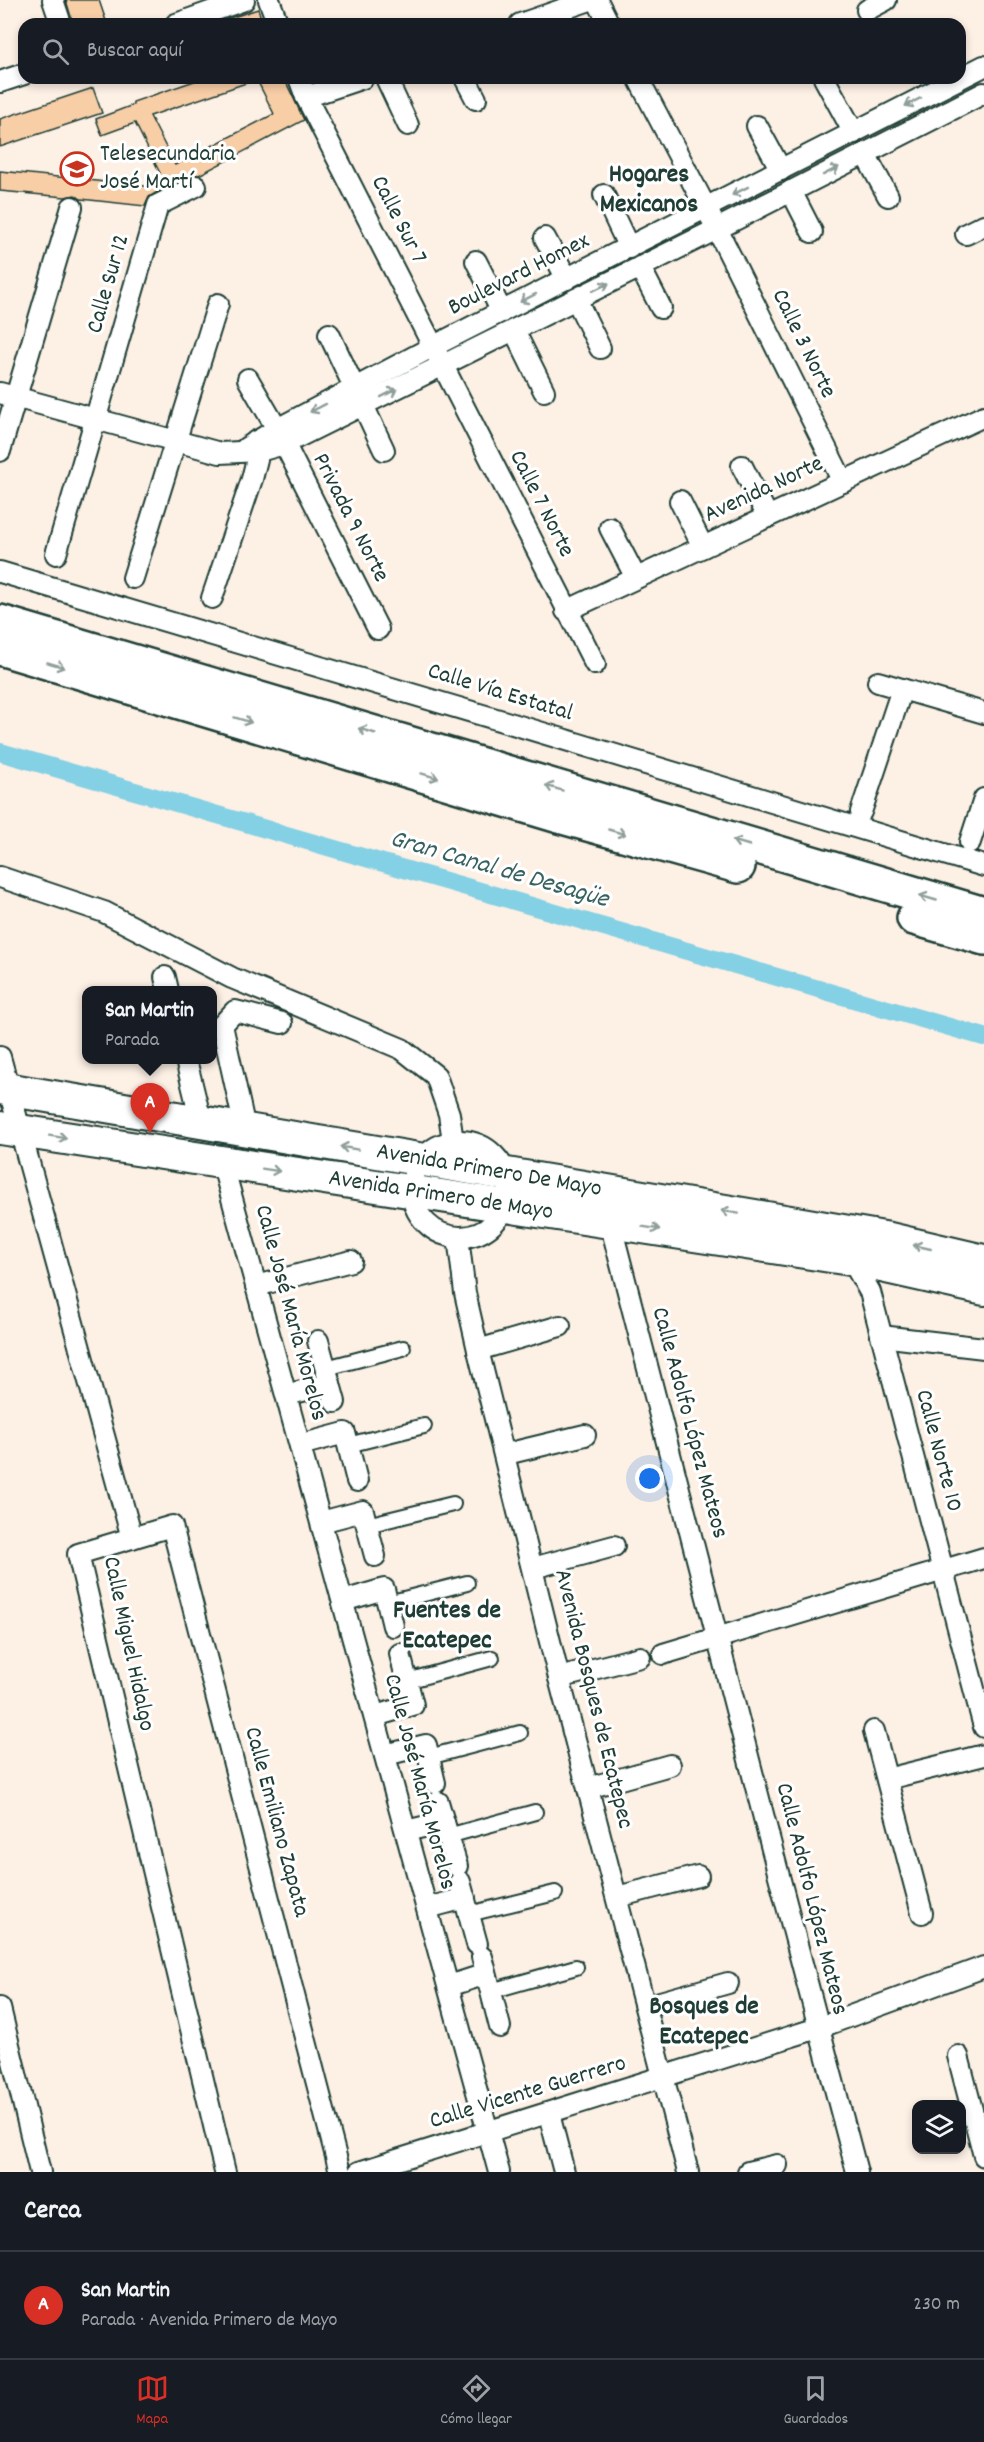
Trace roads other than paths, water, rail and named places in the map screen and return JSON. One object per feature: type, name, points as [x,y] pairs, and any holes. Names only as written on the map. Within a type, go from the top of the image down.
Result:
[{"type":"highway","points":[[0,622],[984,914]]},
{"type":"highway","points":[[0,648],[559,816],[984,938]]},
{"type":"highway","name":"Avenida Primero De Mayo","points":[[4,1089],[506,1174],[849,1245],[880,1265],[981,1274]]},
{"type":"highway","name":"Avenida Primero de Mayo","points":[[10,1130],[610,1222],[849,1245]]},
{"type":"street","points":[[53,0],[59,18]]},
{"type":"street","points":[[193,18],[244,0]]},
{"type":"street","points":[[269,0],[276,18]]},
{"type":"street","points":[[538,18],[590,0]]},
{"type":"street","points":[[597,0],[606,18]]},
{"type":"street","points":[[867,10],[886,0]]},
{"type":"street","name":"Boulevard Homex","points":[[966,77],[983,69]]},
{"type":"street","points":[[0,82],[18,76]]},
{"type":"street","name":"Calle Sur 7","points":[[301,84],[443,365]]},
{"type":"street","points":[[306,97],[345,84]]},
{"type":"street","points":[[389,84],[408,125]]},
{"type":"street","points":[[468,84],[476,99]]},
{"type":"street","name":"Calle 3 Norte","points":[[641,84],[717,229],[843,482]]},
{"type":"street","points":[[827,84],[854,133]]},
{"type":"street","name":"Boulevard Homex","points":[[359,397],[434,346],[953,84]]},
{"type":"street","name":"Boulevard Homex","points":[[9,396],[97,418],[175,442],[220,453],[240,453],[281,436],[359,397],[443,365],[984,93]]},
{"type":"street","points":[[757,126],[781,170]]},
{"type":"street","points":[[865,154],[888,196]]},
{"type":"street","name":"Calle Sur 12","points":[[56,554],[158,206],[196,186]]},
{"type":"street","points":[[791,191],[812,232]]},
{"type":"street","points":[[604,195],[629,248]]},
{"type":"street","points":[[0,451],[9,396],[72,207]]},
{"type":"street","points":[[966,234],[984,225]]},
{"type":"street","points":[[545,238],[567,279]]},
{"type":"street","points":[[476,261],[502,312]]},
{"type":"street","points":[[640,267],[661,308]]},
{"type":"street","points":[[576,299],[600,348]]},
{"type":"street","points":[[133,578],[218,304]]},
{"type":"street","points":[[514,330],[544,391]]},
{"type":"street","points":[[329,334],[384,450]]},
{"type":"street","name":"Calle 7 Norte","points":[[443,365],[566,611],[595,664]]},
{"type":"street","name":"Privada 9 Norte","points":[[248,379],[281,436],[378,629]]},
{"type":"street","name":"Avenida Norte","points":[[566,611],[984,416]]},
{"type":"street","points":[[212,598],[257,446]]},
{"type":"street","points":[[742,466],[768,517]]},
{"type":"street","points":[[680,501],[703,547]]},
{"type":"street","points":[[610,528],[636,578]]},
{"type":"street","name":"Calle Vía Estatal","points":[[0,572],[374,681],[984,866]]},
{"type":"street","points":[[878,682],[984,713]]},
{"type":"street","points":[[861,812],[902,689]]},
{"type":"street","points":[[970,842],[984,799]]},
{"type":"street","name":"Avenida Primero De Mayo","points":[[0,877],[104,912],[232,978],[402,1049],[436,1076],[449,1114],[453,1141]]},
{"type":"street","points":[[239,1128],[242,1115],[222,1025],[235,1011],[282,1023]]},
{"type":"street","name":"Calle Miguel Hidalgo","points":[[0,1057],[10,1130],[132,1538],[78,1554],[225,2172]]},
{"type":"street","points":[[187,1064],[201,1121]]},
{"type":"street","points":[[453,1141],[473,1143],[491,1152],[500,1162],[508,1183],[504,1207],[494,1223],[477,1234],[458,1237],[436,1231],[419,1214],[412,1192],[414,1176],[421,1161],[435,1148],[453,1141]]},
{"type":"street","name":"Calle José María Morelos","points":[[222,1162],[499,2172]]},
{"type":"street","name":"Calle Adolfo López Mateos","points":[[610,1222],[857,2172]]},
{"type":"street","name":"Avenida Bosques de Ecatepec","points":[[458,1237],[465,1293],[478,1350],[506,1454],[559,1678],[688,2172]]},
{"type":"street","name":"Calle Norte 10","points":[[849,1245],[880,1265],[881,1336],[984,1727]]},
{"type":"street","points":[[256,1286],[351,1261]]},
{"type":"street","points":[[478,1350],[560,1326]]},
{"type":"street","points":[[881,1336],[984,1348]]},
{"type":"street","points":[[318,1341],[330,1385]]},
{"type":"street","points":[[286,1395],[330,1385],[404,1348]]},
{"type":"street","points":[[348,1445],[424,1426]]},
{"type":"street","points":[[300,1445],[345,1433],[357,1481]]},
{"type":"street","points":[[506,1454],[585,1435]]},
{"type":"street","points":[[368,1525],[453,1504]]},
{"type":"street","points":[[321,1522],[363,1511],[375,1556]]},
{"type":"street","name":"Calle Emiliano Zapata","points":[[132,1538],[172,1526],[340,2172]]},
{"type":"street","points":[[533,1568],[614,1546]]},
{"type":"street","points":[[663,1654],[984,1558]]},
{"type":"street","points":[[388,1604],[467,1583]]},
{"type":"street","points":[[343,1601],[384,1588],[393,1626]]},
{"type":"street","points":[[375,1716],[413,1705],[400,1654]]},
{"type":"street","points":[[559,1678],[640,1656]]},
{"type":"street","points":[[407,1681],[492,1658]]},
{"type":"street","points":[[874,1731],[922,1913]]},
{"type":"street","points":[[429,1757],[520,1733]]},
{"type":"street","points":[[385,1755],[426,1745],[446,1829],[500,2027]]},
{"type":"street","points":[[887,1779],[984,1755]]},
{"type":"street","points":[[588,1788],[670,1765]]},
{"type":"street","points":[[406,1832],[446,1829],[535,1812]]},
{"type":"street","points":[[617,1897],[698,1876]]},
{"type":"street","points":[[427,1908],[463,1890],[555,1893]]},
{"type":"street","points":[[449,1986],[484,1966],[576,1967]]},
{"type":"street","name":"Calle Vicente Guerrero","points":[[359,2172],[818,2028],[984,1967]]},
{"type":"street","points":[[646,2006],[728,1983]]},
{"type":"street","points":[[0,2008],[40,2172]]},
{"type":"street","points":[[958,2056],[984,2156]]},
{"type":"street","points":[[549,2114],[564,2172]]},
{"type":"street","points":[[748,2172],[777,2165]]},
{"type":"waterway","name":"Gran Canal de Desagüe","points":[[0,752],[984,1037]]},
{"type":"place","name":"Telesecundaria José Martí","points":[[77,169]]},
{"type":"place","name":"San Martin","points":[[150,1133]]},
{"type":"district","name":"Hogares Mexicanos","points":[[649,190]]},
{"type":"district","name":"Fuentes de Ecatepec","points":[[447,1626]]},
{"type":"district","name":"Bosques de Ecatepec","points":[[704,2022]]}]
